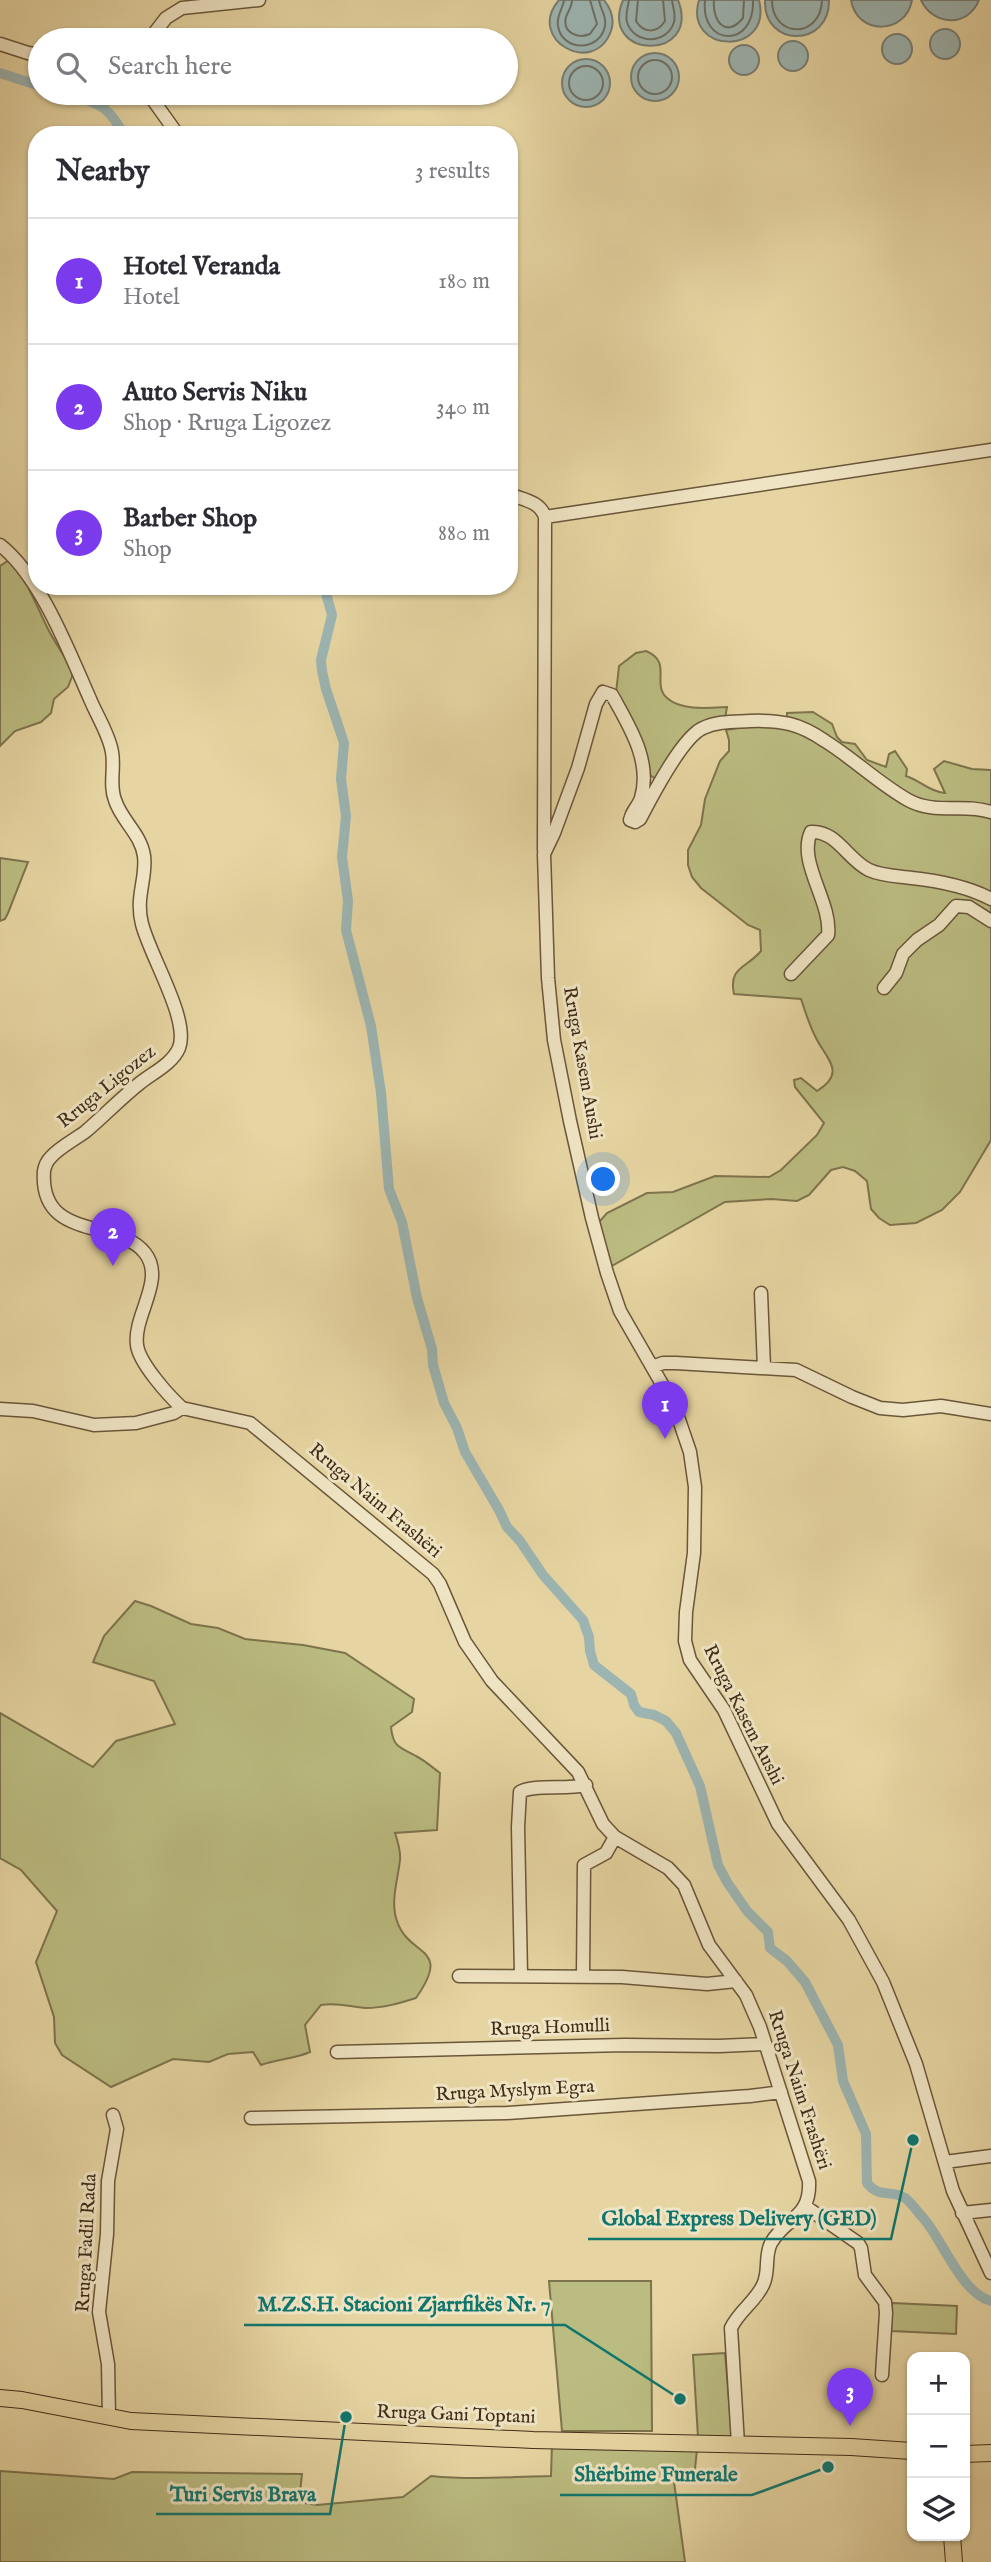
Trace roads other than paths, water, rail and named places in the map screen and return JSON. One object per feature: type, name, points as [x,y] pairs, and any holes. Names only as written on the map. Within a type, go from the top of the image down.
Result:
[{"type":"main road","name":"Rruga Gani Toptani","points":[[0,2398],[144,2422],[450,2437],[907,2451]]},
{"type":"main road","points":[[970,2454],[991,2453]]},
{"type":"main road","points":[[952,2541],[954,2562]]},
{"type":"street","points":[[158,28],[166,18],[182,8],[259,0]]},
{"type":"street","points":[[0,44],[28,53]]},
{"type":"street","points":[[156,105],[171,126]]},
{"type":"street","points":[[545,517],[991,450]]},
{"type":"street","points":[[518,497],[542,509],[545,517],[544,854]]},
{"type":"street","name":"Rruga Ligozez","points":[[0,545],[28,575]]},
{"type":"street","name":"Rruga Ligozez","points":[[40,595],[72,652],[110,744],[114,799],[144,854],[139,893],[142,923],[157,968],[179,1015],[181,1028],[181,1041],[171,1060],[75,1140],[53,1154],[45,1166],[45,1184],[51,1203],[63,1217],[88,1228],[123,1238],[145,1253],[152,1268],[152,1280],[138,1326],[136,1345],[140,1357],[182,1408]]},
{"type":"street","name":"Rruga Kasem Aushi","points":[[991,812],[978,808],[929,808],[909,800],[825,740],[803,727],[780,720],[719,723],[700,729],[688,739],[673,760],[640,819],[635,822],[631,817],[640,799],[644,777],[639,752],[635,736],[612,695],[603,692],[596,704],[578,768],[554,834],[544,854],[549,991],[554,1040],[592,1218],[620,1311],[678,1414],[692,1462],[695,1487],[694,1553],[685,1641],[690,1660],[724,1710],[778,1824],[849,1920],[883,1982],[913,2054],[962,2213],[991,2273]]},
{"type":"street","points":[[791,974],[828,935],[825,908],[806,845],[810,832],[818,831],[830,837],[872,872],[944,882],[991,899]]},
{"type":"street","points":[[884,988],[896,973],[903,954],[917,940],[939,925],[956,906],[969,907],[991,921]]},
{"type":"street","points":[[761,1293],[764,1368]]},
{"type":"street","points":[[652,1367],[676,1363],[796,1370],[880,1408],[903,1410],[942,1406],[991,1414]]},
{"type":"street","points":[[0,1409],[33,1411],[94,1425],[114,1425],[164,1416],[182,1408]]},
{"type":"street","name":"Rruga Naim Frashëri","points":[[182,1408],[250,1423],[364,1514],[433,1574],[465,1642],[492,1681],[563,1755],[586,1785],[598,1817],[615,1837],[668,1868],[678,1877],[714,1954],[736,1981],[754,2011],[809,2181],[806,2207]]},
{"type":"street","points":[[521,1975],[518,1827],[520,1792],[529,1788],[575,1788],[586,1785]]},
{"type":"street","points":[[583,1977],[584,1865],[606,1853],[615,1837]]},
{"type":"street","points":[[459,1976],[521,1975],[707,1984],[736,1981]]},
{"type":"street","name":"Rruga Homulli","points":[[337,2052],[765,2044]]},
{"type":"street","name":"Rruga Myslym Egra","points":[[251,2118],[507,2113],[781,2092]]},
{"type":"street","name":"Rruga Fadil Rada","points":[[110,2417],[108,2364],[99,2312],[107,2234],[107,2181],[117,2129],[113,2115]]},
{"type":"street","points":[[945,2162],[991,2156]]},
{"type":"street","points":[[738,2444],[731,2328],[736,2318],[762,2288],[766,2279],[768,2250],[773,2240],[806,2207],[852,2237],[862,2248],[866,2274],[885,2302],[882,2375]]},
{"type":"street","points":[[962,2213],[991,2210]]},
{"type":"water","points":[[559,0],[604,0],[613,23],[602,45],[591,51],[578,52],[566,48],[556,39],[550,28],[551,14]]},
{"type":"water","points":[[623,0],[678,0],[682,20],[676,35],[665,43],[650,46],[636,43],[624,34],[619,20]]},
{"type":"water","points":[[699,0],[759,0],[760,19],[753,32],[742,39],[728,42],[715,39],[704,31],[698,18]]},
{"type":"water","points":[[765,0],[829,0],[826,16],[819,27],[809,34],[797,36],[785,34],[774,27],[767,16]]},
{"type":"water","points":[[851,0],[912,0],[908,12],[901,20],[881,27],[862,20],[855,12]]},
{"type":"water","points":[[921,0],[979,0],[967,15],[950,20],[934,15],[926,9]]},
{"type":"water","points":[[945,29],[956,33],[960,44],[956,55],[945,59],[934,55],[930,44],[934,33]]},
{"type":"water","points":[[897,34],[908,38],[912,49],[908,60],[897,64],[886,60],[882,49],[886,38]]},
{"type":"water","points":[[793,41],[804,45],[808,56],[804,67],[793,71],[782,67],[778,56],[782,45]]},
{"type":"water","points":[[744,45],[755,49],[759,60],[755,71],[744,75],[733,71],[729,60],[733,49]]},
{"type":"water","points":[[655,53],[672,60],[679,77],[672,94],[655,101],[638,94],[631,77],[638,60]]},
{"type":"water","points":[[586,59],[603,66],[610,83],[603,100],[586,107],[569,100],[562,83],[569,66]]},
{"type":"waterway","points":[[0,73],[28,82]]},
{"type":"waterway","points":[[99,105],[112,116],[118,126]]},
{"type":"waterway","points":[[326,595],[332,615],[321,660],[326,689],[344,743],[341,779],[346,816],[342,857],[348,901],[346,930],[371,1026],[381,1093],[389,1189],[402,1222],[417,1298],[444,1403],[457,1428],[465,1452],[507,1527],[543,1575],[583,1620],[594,1665],[631,1694],[639,1712],[666,1721],[676,1733],[700,1786],[718,1865],[747,1911],[768,1932],[770,1948],[787,1961],[805,1982],[838,2045],[843,2081],[866,2134],[867,2183],[876,2191],[900,2195],[908,2200],[931,2229],[962,2278],[981,2296],[991,2301]]},
{"type":"place","name":"Auto Servis Niku","points":[[113,1266]]},
{"type":"place","name":"Hotel Veranda","points":[[665,1439]]},
{"type":"place","name":"Global Express Delivery (GED)","points":[[913,2140]]},
{"type":"place","name":"M.Z.S.H. Stacioni Zjarrfikës Nr. 7","points":[[680,2399]]},
{"type":"place","name":"Turi Servis Brava","points":[[346,2417]]},
{"type":"place","name":"Barber Shop","points":[[850,2426]]},
{"type":"place","name":"Shërbime Funerale","points":[[828,2467]]}]
